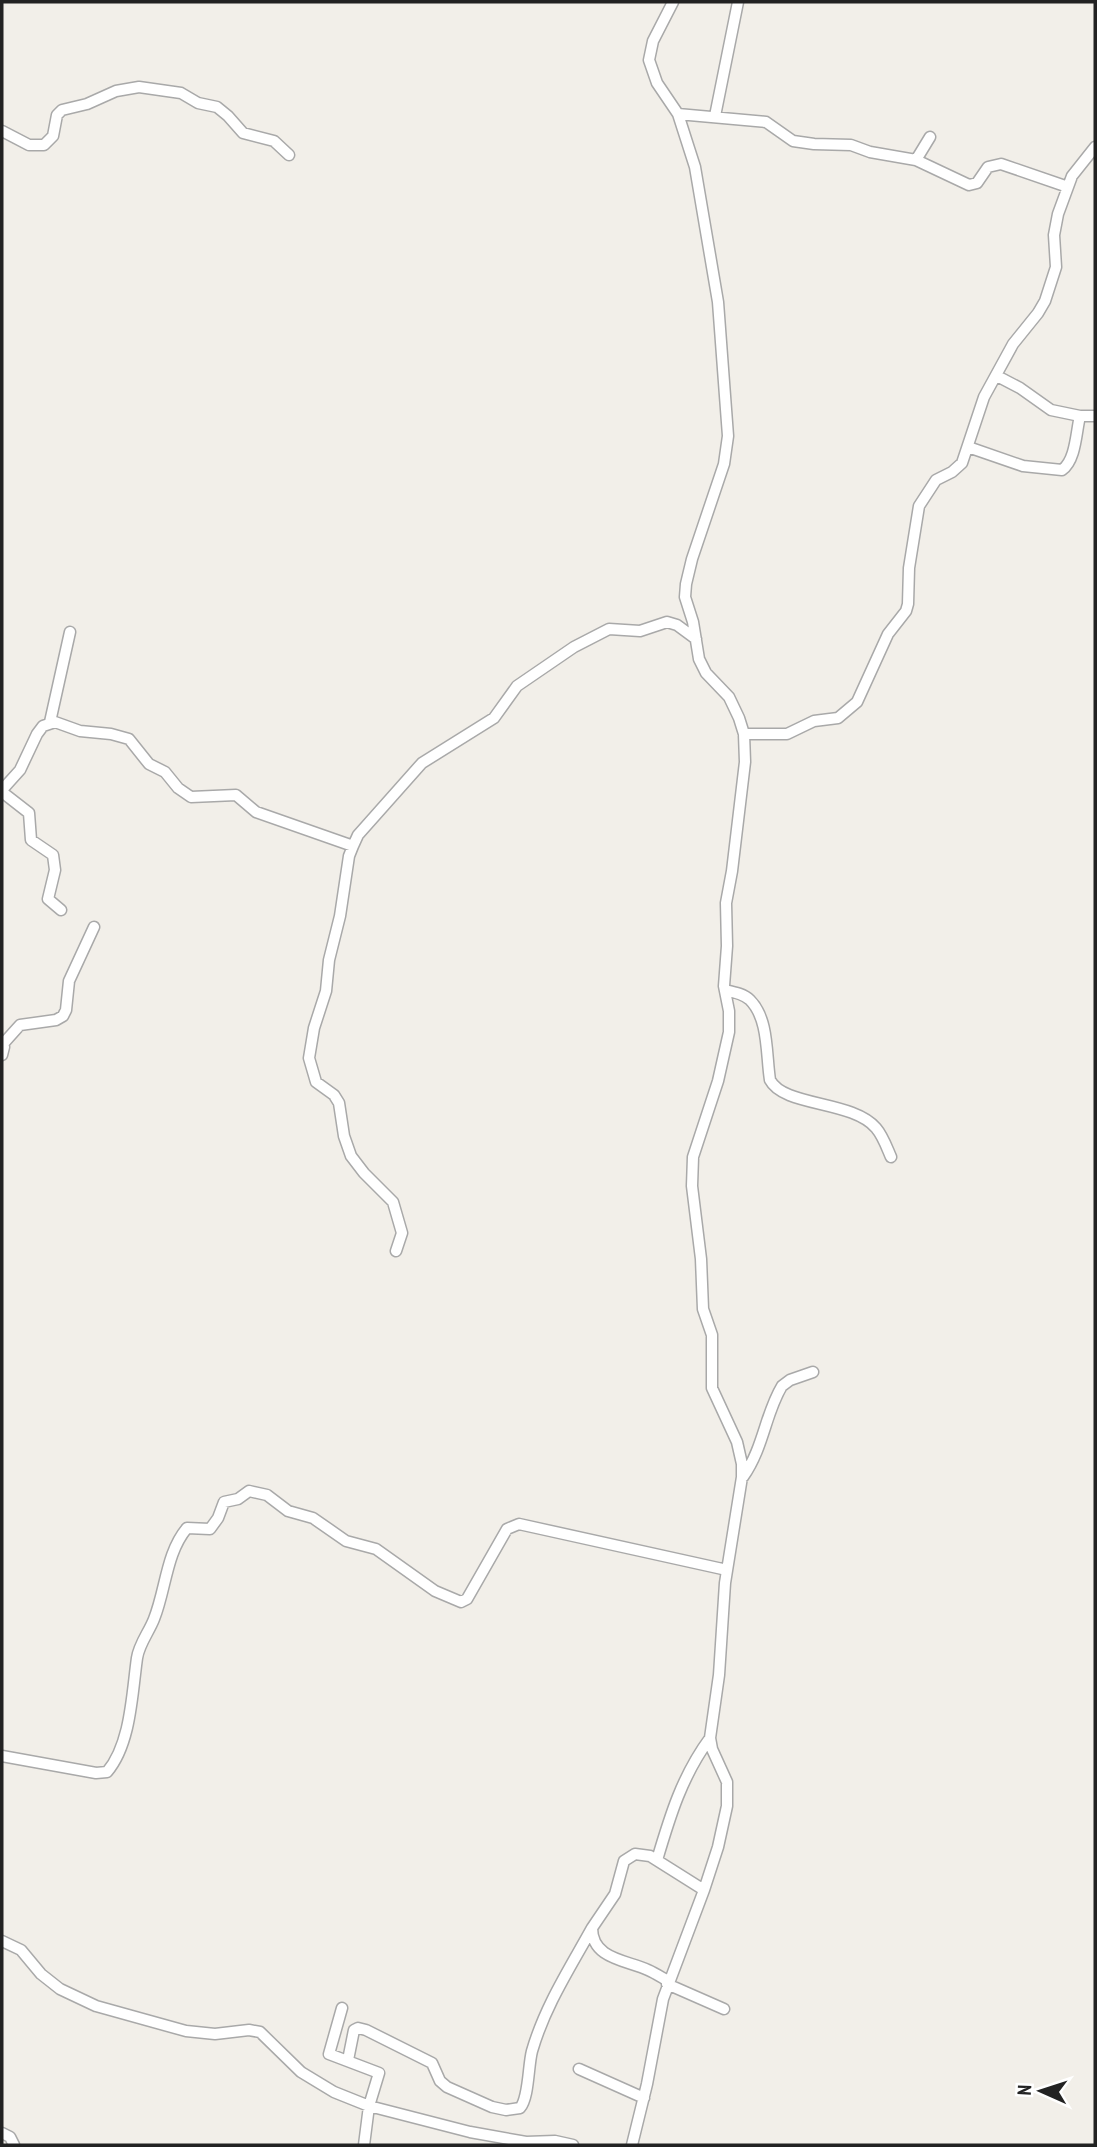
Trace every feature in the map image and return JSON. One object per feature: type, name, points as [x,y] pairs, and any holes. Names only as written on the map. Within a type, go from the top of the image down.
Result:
[{"type":"street","points":[[632,2145],[668,1983],[705,1890],[718,1847],[728,1793],[725,1773],[712,1749],[710,1738],[719,1675],[727,1570],[742,1477],[737,1442],[712,1388],[712,1335],[703,1308],[701,1259],[691,1172],[693,1157],[718,1082],[730,1021],[725,990],[726,903],[742,788],[744,734],[729,697],[699,659],[686,606],[686,584],[724,464],[728,436],[716,288],[695,167],[678,114],[657,83],[649,60],[653,41],[673,2]]},
{"type":"street","points":[[715,116],[738,2]]},
{"type":"street","points":[[2,131],[29,145],[44,145],[52,136],[57,115],[65,108],[87,104],[116,91],[145,87],[181,93],[198,103],[217,107],[243,133],[274,141],[289,155]]},
{"type":"street","points":[[678,114],[769,122],[793,141],[850,145],[870,152],[916,160],[969,186],[977,183],[988,167],[1000,164],[1068,187]]},
{"type":"street","points":[[916,160],[930,137]]},
{"type":"street","points":[[744,734],[787,734],[814,721],[838,718],[855,706],[888,634],[908,604],[909,568],[919,506],[936,480],[958,468],[968,447],[976,414],[1013,344],[1045,301],[1056,267],[1055,226],[1068,187],[1078,167],[1095,146]]},
{"type":"street","points":[[997,376],[1051,410],[1095,416]]},
{"type":"street","points":[[968,447],[1023,466],[1062,470],[1069,464],[1080,416]]},
{"type":"street","points":[[396,1251],[402,1233],[393,1202],[351,1156],[344,1136],[339,1103],[334,1095],[316,1082],[309,1058],[314,1028],[326,991],[329,960],[340,916],[349,856],[358,835],[422,763],[494,718],[517,686],[574,647],[609,629],[640,631],[667,622],[677,625],[696,639]]},
{"type":"street","points":[[50,722],[70,632]]},
{"type":"street","points":[[61,910],[48,899],[55,870],[53,855],[31,840],[29,813],[2,791],[20,770],[37,734],[50,722],[80,731],[129,739],[149,764],[165,772],[178,788],[191,797],[236,795],[256,812],[353,846]]},
{"type":"street","points":[[2,1055],[3,1043],[20,1025],[56,1020],[63,1016],[69,981],[94,927]]},
{"type":"street","points":[[725,990],[750,1000],[759,1015],[773,1085],[795,1096],[861,1116],[878,1130],[891,1157]]},
{"type":"street","points":[[742,1477],[756,1454],[782,1386],[790,1380],[813,1372]]},
{"type":"street","points":[[2,1756],[96,1773],[107,1772],[129,1720],[140,1648],[153,1622],[173,1552],[184,1532],[191,1527],[210,1530],[224,1502],[239,1499],[249,1491],[263,1493],[285,1509],[309,1516],[346,1541],[376,1549],[435,1591],[461,1602],[467,1599],[508,1530],[519,1524],[727,1570]]},
{"type":"street","points":[[657,1860],[677,1794],[695,1759],[710,1738]]},
{"type":"street","points":[[348,2060],[354,2031],[358,2028],[366,2029],[432,2063],[439,2081],[447,2087],[492,2107],[506,2110],[520,2108],[525,2101],[532,2051],[543,2019],[565,1973],[615,1894],[622,1866],[627,1858],[640,1854],[657,1860],[705,1890]]},
{"type":"street","points":[[592,1928],[595,1944],[605,1955],[646,1969],[668,1983],[724,2009]]},
{"type":"street","points":[[2,1941],[21,1951],[41,1974],[60,1989],[96,2006],[186,2032],[260,2032],[301,2072],[318,2084],[369,2106],[470,2133],[526,2142],[555,2141],[573,2145]]},
{"type":"street","points":[[342,2008],[328,2052],[332,2056],[379,2073],[369,2106],[365,2145]]},
{"type":"street","points":[[579,2069],[644,2098]]},
{"type":"street","points":[[2,2133],[10,2137],[14,2145]]}]
